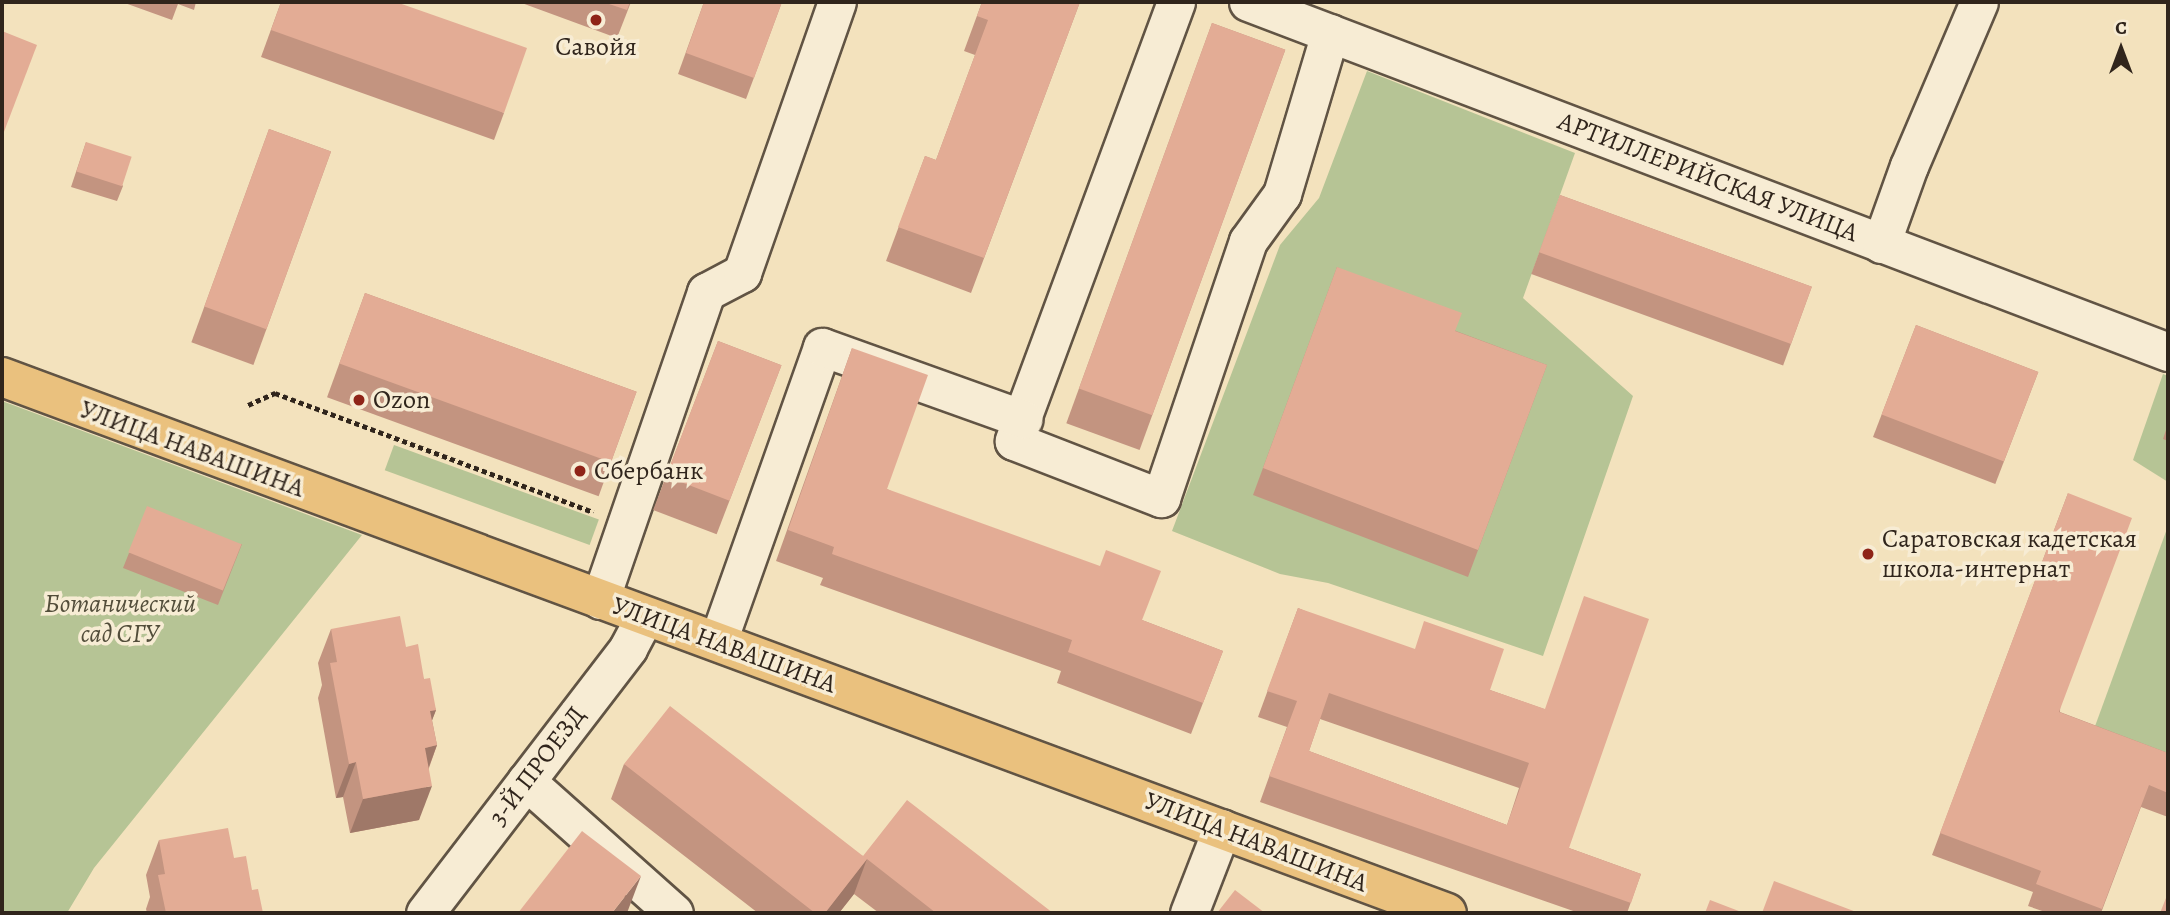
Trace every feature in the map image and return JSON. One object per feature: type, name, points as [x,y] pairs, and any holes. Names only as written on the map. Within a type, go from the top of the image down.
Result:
[{"type":"main road","name":"УЛИЦА НАВАШИНА","points":[[2,377],[1447,913]]},
{"type":"street","points":[[600,600],[706,292],[742,273],[837,2]]},
{"type":"street","points":[[1176,2],[1014,441],[1161,498],[1248,241],[1282,194],[1330,33]]},
{"type":"street","name":"АРТИЛЛЕРИЙСКАЯ УЛИЦА","points":[[1248,2],[2168,352]]},
{"type":"street","points":[[1881,244],[1909,166],[1979,2]]},
{"type":"street","points":[[718,641],[822,347],[1023,419]]},
{"type":"street","name":"3-Й ПРОЕЗД","points":[[425,913],[628,648],[645,616]]},
{"type":"street","points":[[526,781],[674,913]]},
{"type":"street","points":[[1189,913],[1222,828]]},
{"type":"path","points":[[248,405],[275,393],[596,513]]},
{"type":"green space","points":[[1367,71],[1575,153],[1523,298],[1633,396],[1543,656],[1328,583],[1280,574],[1172,531],[1280,245],[1319,198]]},
{"type":"green space","points":[[2163,374],[2168,376],[2168,482],[2133,460]]},
{"type":"green space","name":"Ботанический сад СГУ","points":[[2,401],[362,535],[94,868],[67,913],[2,913]]},
{"type":"green space","points":[[394,445],[599,520],[590,545],[385,470]]},
{"type":"green space","points":[[2168,526],[2168,755],[2094,729]]},
{"type":"building","points":[[281,2],[396,2],[527,48],[504,113],[271,30]]},
{"type":"building","points":[[603,2],[630,2],[627,10]]},
{"type":"building","points":[[704,2],[782,2],[754,78],[686,53]]},
{"type":"building","points":[[982,2],[1080,2],[984,258],[898,227],[925,156],[936,160],[988,20],[977,16]]},
{"type":"building","points":[[1212,23],[1285,50],[1152,415],[1079,389]]},
{"type":"building","points":[[2,31],[37,45],[2,137]]},
{"type":"building","points":[[269,129],[331,152],[266,329],[204,307]]},
{"type":"building","points":[[86,142],[132,157],[122,186],[76,171]]},
{"type":"building","points":[[1560,195],[1812,287],[1791,344],[1539,252]]},
{"type":"building","points":[[1337,267],[1462,313],[1455,331],[1547,365],[1478,550],[1263,468]]},
{"type":"building","points":[[365,293],[637,392],[611,462],[339,363]]},
{"type":"building","points":[[1916,325],[2038,372],[2004,462],[1882,415]]},
{"type":"building","points":[[718,341],[781,365],[730,501],[666,476]]},
{"type":"building","points":[[852,348],[928,375],[887,489],[1100,566],[1106,550],[1161,571],[1142,620],[1223,651],[1203,703],[1068,652],[1072,640],[832,554],[834,547],[788,530]]},
{"type":"building","points":[[2068,493],[2132,518],[2059,712],[2168,753],[2168,793],[2149,785],[2102,909],[2036,884],[2041,871],[1940,833]]},
{"type":"building","points":[[147,506],[242,544],[223,591],[128,552]]},
{"type":"building","points":[[1584,596],[1649,619],[1569,848],[1641,874],[1631,903],[1269,776],[1297,701],[1267,691],[1298,608],[1415,649],[1424,621],[1504,649],[1490,690],[1545,709]],"holes":[[[1329,693],[1529,763],[1507,825],[1309,751]]]},
{"type":"building","points":[[400,616],[406,647],[418,644],[424,679],[430,678],[436,710],[430,711],[437,745],[425,748],[432,786],[363,799],[356,762],[349,764],[330,663],[337,662],[331,629]]},
{"type":"building","points":[[670,706],[863,856],[907,800],[1053,913],[936,913],[867,859],[825,913],[815,913],[624,764]]},
{"type":"building","points":[[228,828],[234,858],[246,856],[252,890],[258,889],[263,913],[166,913],[158,875],[165,874],[159,840]]},
{"type":"building","points":[[582,831],[641,876],[612,913],[518,913]]},
{"type":"building","points":[[1774,881],[1859,913],[1762,913]]},
{"type":"building","points":[[1235,890],[1265,913],[1217,913]]},
{"type":"building","points":[[2168,893],[2168,913],[2160,913]]},
{"type":"building","points":[[1710,900],[1744,913],[1705,913]]},
{"type":"place","name":"Савойя","points":[[596,20]]},
{"type":"place","name":"Ozon","points":[[359,400]]},
{"type":"place","name":"Сбербанк","points":[[580,471]]},
{"type":"place","name":"Саратовская кадетская школа-интернат","points":[[1868,554]]}]
